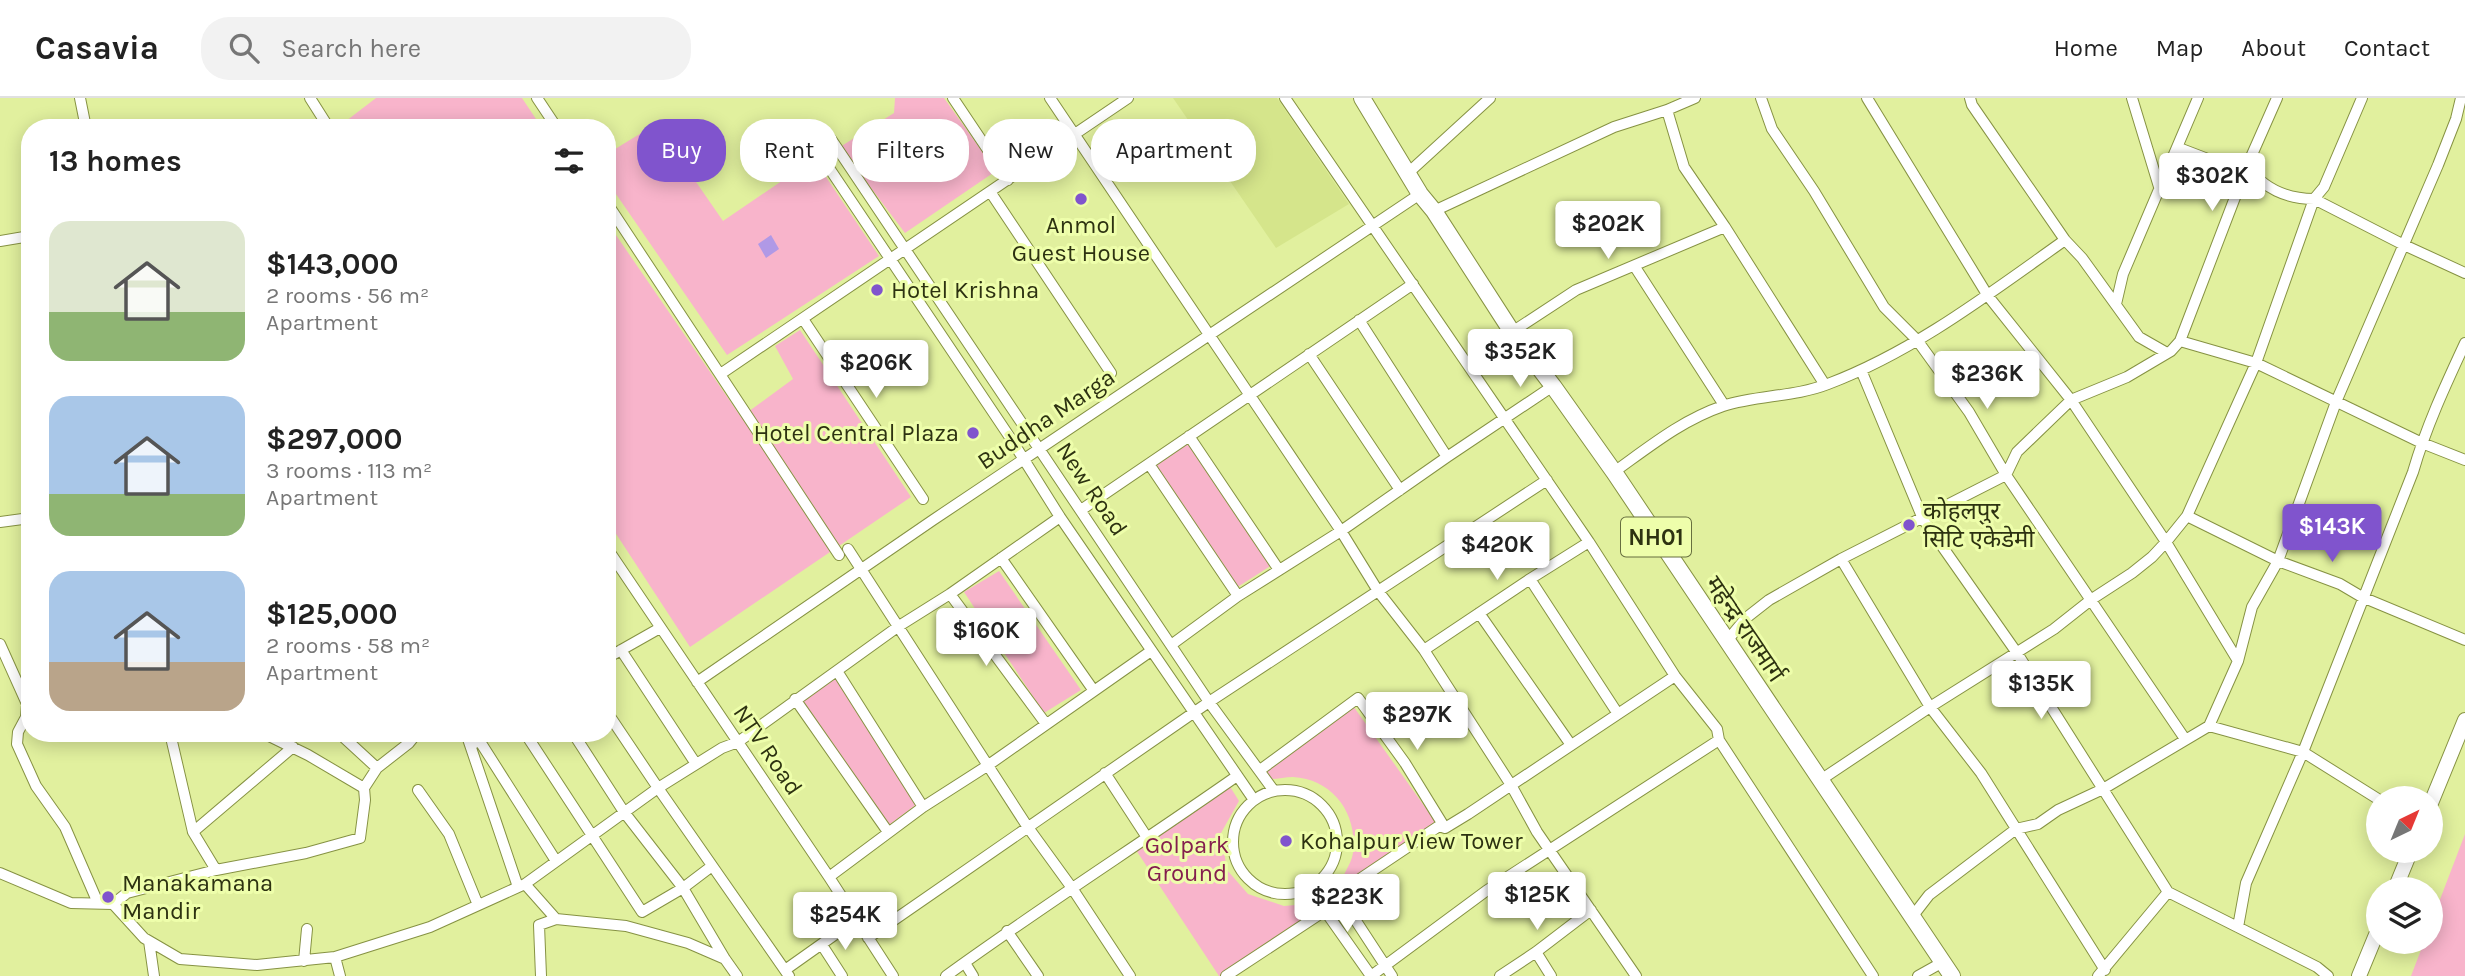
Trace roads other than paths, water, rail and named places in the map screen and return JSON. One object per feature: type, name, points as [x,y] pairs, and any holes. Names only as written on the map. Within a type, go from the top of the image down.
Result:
[{"type":"highway","name":"महेन्द्र राजमार्ग","points":[[1362,98],[1407,174],[1512,332],[1614,472],[1947,969]]},
{"type":"main road","points":[[2438,786],[2465,720]]},
{"type":"main road","points":[[2359,976],[2368,954]]},
{"type":"street","points":[[80,98],[84,119]]},
{"type":"street","points":[[310,98],[323,119]]},
{"type":"street","points":[[537,98],[551,119]]},
{"type":"street","points":[[953,98],[983,143]]},
{"type":"street","points":[[1050,98],[1065,119]]},
{"type":"street","points":[[1077,133],[1128,98]]},
{"type":"street","points":[[1285,98],[1589,542],[1675,676],[1717,729],[1719,740],[1873,976]]},
{"type":"street","points":[[1407,174],[1490,98]]},
{"type":"street","points":[[1761,98],[1773,129],[1884,307],[1917,340],[1969,412],[2006,475],[2185,739]]},
{"type":"street","points":[[1867,98],[1988,296],[2071,400],[2166,542],[2238,661]]},
{"type":"street","points":[[1970,98],[1997,144],[2065,240],[2116,303],[2139,337],[2167,353]]},
{"type":"street","points":[[2132,98],[2160,190]]},
{"type":"street","points":[[2116,303],[2123,274],[2179,148],[2198,98]]},
{"type":"street","points":[[1726,642],[1746,618],[1769,600],[1841,559],[2006,475],[2017,452],[2071,400],[2126,377],[2171,351],[2180,341],[2247,166],[2277,98]]},
{"type":"street","points":[[1819,781],[2054,629],[2092,599],[2132,573],[2166,542],[2187,516],[2256,363],[2314,199],[2324,187],[2362,98]]},
{"type":"street","points":[[1912,917],[1929,895],[2016,829],[2038,824],[2058,810],[2103,789],[2210,726],[2238,661],[2252,607],[2278,561],[2336,402],[2438,165],[2461,98]]},
{"type":"street","points":[[1434,211],[1614,127],[1667,110],[1690,99]]},
{"type":"street","points":[[1667,110],[1684,167],[1825,385]]},
{"type":"street","points":[[1077,137],[1341,531],[1378,591],[1424,650],[1511,785],[1537,832],[1636,976]]},
{"type":"street","points":[[2179,148],[2226,166],[2247,166]]},
{"type":"street","name":"New Road","points":[[838,149],[1209,702],[1274,791]]},
{"type":"street","points":[[2247,166],[2255,177],[2284,194],[2300,199],[2314,199],[2465,273]]},
{"type":"street","name":"New Road","points":[[838,181],[1060,517],[1254,800]]},
{"type":"street","points":[[722,373],[1005,182]]},
{"type":"street","points":[[991,193],[1111,373]]},
{"type":"street","name":"Buddha Marga","points":[[697,682],[861,568],[1420,194]]},
{"type":"street","points":[[616,216],[844,552],[861,568],[987,766],[1130,976]]},
{"type":"street","points":[[1512,332],[1576,290],[1725,227]]},
{"type":"street","points":[[0,241],[21,238]]},
{"type":"street","points":[[1614,472],[1683,422],[1724,405],[1825,385],[1861,370],[1917,340],[1988,296],[2065,240]]},
{"type":"street","points":[[1635,267],[1724,405]]},
{"type":"street","points":[[1082,510],[1413,285]]},
{"type":"street","points":[[803,319],[923,499]]},
{"type":"street","points":[[1359,320],[1447,457]]},
{"type":"street","points":[[2180,341],[2256,363],[2422,443],[2465,460]]},
{"type":"street","points":[[2238,927],[2246,883],[2303,752],[2422,443],[2465,344]]},
{"type":"street","points":[[1309,354],[1400,490]]},
{"type":"street","points":[[1861,370],[1923,519],[2017,653],[2168,892],[2317,967],[2328,976]]},
{"type":"street","points":[[1171,645],[1238,596],[1341,531],[1553,386]]},
{"type":"street","points":[[1189,436],[1279,570]]},
{"type":"street","points":[[1149,464],[1238,596]]},
{"type":"street","points":[[868,938],[1209,702],[1546,480]]},
{"type":"street","points":[[2187,516],[2278,561],[2340,584],[2362,597],[2465,640]]},
{"type":"street","points":[[113,904],[149,941],[180,958],[257,965],[335,957],[430,927],[522,886],[657,788],[722,748],[738,742],[899,626],[1060,517]]},
{"type":"street","points":[[0,522],[21,518]]},
{"type":"street","points":[[1424,650],[1589,542]]},
{"type":"street","points":[[1001,558],[1094,691]]},
{"type":"street","points":[[1841,559],[1930,707],[1981,773],[2101,973],[2168,892]]},
{"type":"street","name":"NTV Road","points":[[616,562],[830,877],[893,976]]},
{"type":"street","points":[[1530,579],[1618,714]]},
{"type":"street","points":[[950,594],[1046,724]]},
{"type":"street","points":[[1479,613],[1571,745]]},
{"type":"street","points":[[616,653],[660,628]]},
{"type":"street","points":[[0,644],[21,691]]},
{"type":"street","points":[[621,650],[696,764]]},
{"type":"street","points":[[830,877],[923,807],[987,766],[1152,651]]},
{"type":"street","points":[[837,671],[923,807]]},
{"type":"street","points":[[1339,893],[1440,826],[1444,828],[1511,785],[1675,676]]},
{"type":"street","points":[[1260,770],[1358,698],[1405,762],[1444,828]]},
{"type":"street","points":[[796,699],[888,832]]},
{"type":"street","points":[[21,726],[17,744],[36,786],[65,827],[98,903]]},
{"type":"street","points":[[616,726],[787,973],[822,945],[857,923]]},
{"type":"street","points":[[2210,726],[2303,752],[2366,791]]},
{"type":"street","points":[[1309,888],[1371,976],[1486,891],[1719,740]]},
{"type":"street","points":[[172,742],[193,832],[216,870]]},
{"type":"street","points":[[282,742],[364,788]]},
{"type":"street","points":[[349,742],[377,768]]},
{"type":"street","points":[[0,873],[71,903],[113,904],[128,893],[216,870],[306,853],[360,838],[364,788],[377,768],[409,742]]},
{"type":"street","points":[[531,742],[642,912]]},
{"type":"street","points":[[579,742],[624,812],[683,888],[737,976]]},
{"type":"street","points":[[475,743],[556,861]]},
{"type":"street","points":[[475,743],[522,886],[556,919]]},
{"type":"street","points":[[193,832],[293,747]]},
{"type":"street","points":[[1105,773],[1148,839]]},
{"type":"street","points":[[946,976],[1007,931],[1148,839],[1237,776]]},
{"type":"street","points":[[418,790],[449,834],[478,905]]},
{"type":"street","points":[[1288,790],[1315,799],[1329,815],[1337,835],[1333,862],[1326,874],[1309,888],[1290,894],[1279,893],[1260,887],[1244,873],[1235,855],[1234,834],[1240,815],[1254,800],[1274,791],[1288,790]]},
{"type":"street","points":[[626,926],[642,912],[683,888],[712,866]]},
{"type":"street","points":[[1326,874],[1392,976]]},
{"type":"street","points":[[1226,976],[1326,910]]},
{"type":"street","points":[[1500,976],[1591,910]]},
{"type":"street","points":[[541,976],[539,925],[556,919],[626,926],[688,943],[725,959]]},
{"type":"street","points":[[304,961],[307,929]]},
{"type":"street","points":[[1007,931],[1038,976]]},
{"type":"street","points":[[149,941],[154,976]]},
{"type":"street","points":[[822,945],[842,976]]},
{"type":"street","points":[[1536,952],[1551,976]]},
{"type":"street","points":[[335,957],[340,976]]},
{"type":"street","points":[[965,963],[973,976]]},
{"type":"street","points":[[273,964],[274,976]]},
{"type":"street","points":[[1918,976],[1947,969]]},
{"type":"place","name":"Anmol Guest House","points":[[1081,199]]},
{"type":"place","name":"Hotel Krishna","points":[[877,290]]},
{"type":"place","name":"Hotel Central Plaza","points":[[973,433]]},
{"type":"place","name":"कोहलपुर सिटि एकेडेमी","points":[[1909,525]]},
{"type":"place","name":"Kohalpur View Tower","points":[[1286,841]]},
{"type":"place","name":"Manakamana Mandir","points":[[108,897]]},
{"type":"park label","name":"Golpark Ground","points":[[1187,859]]}]
